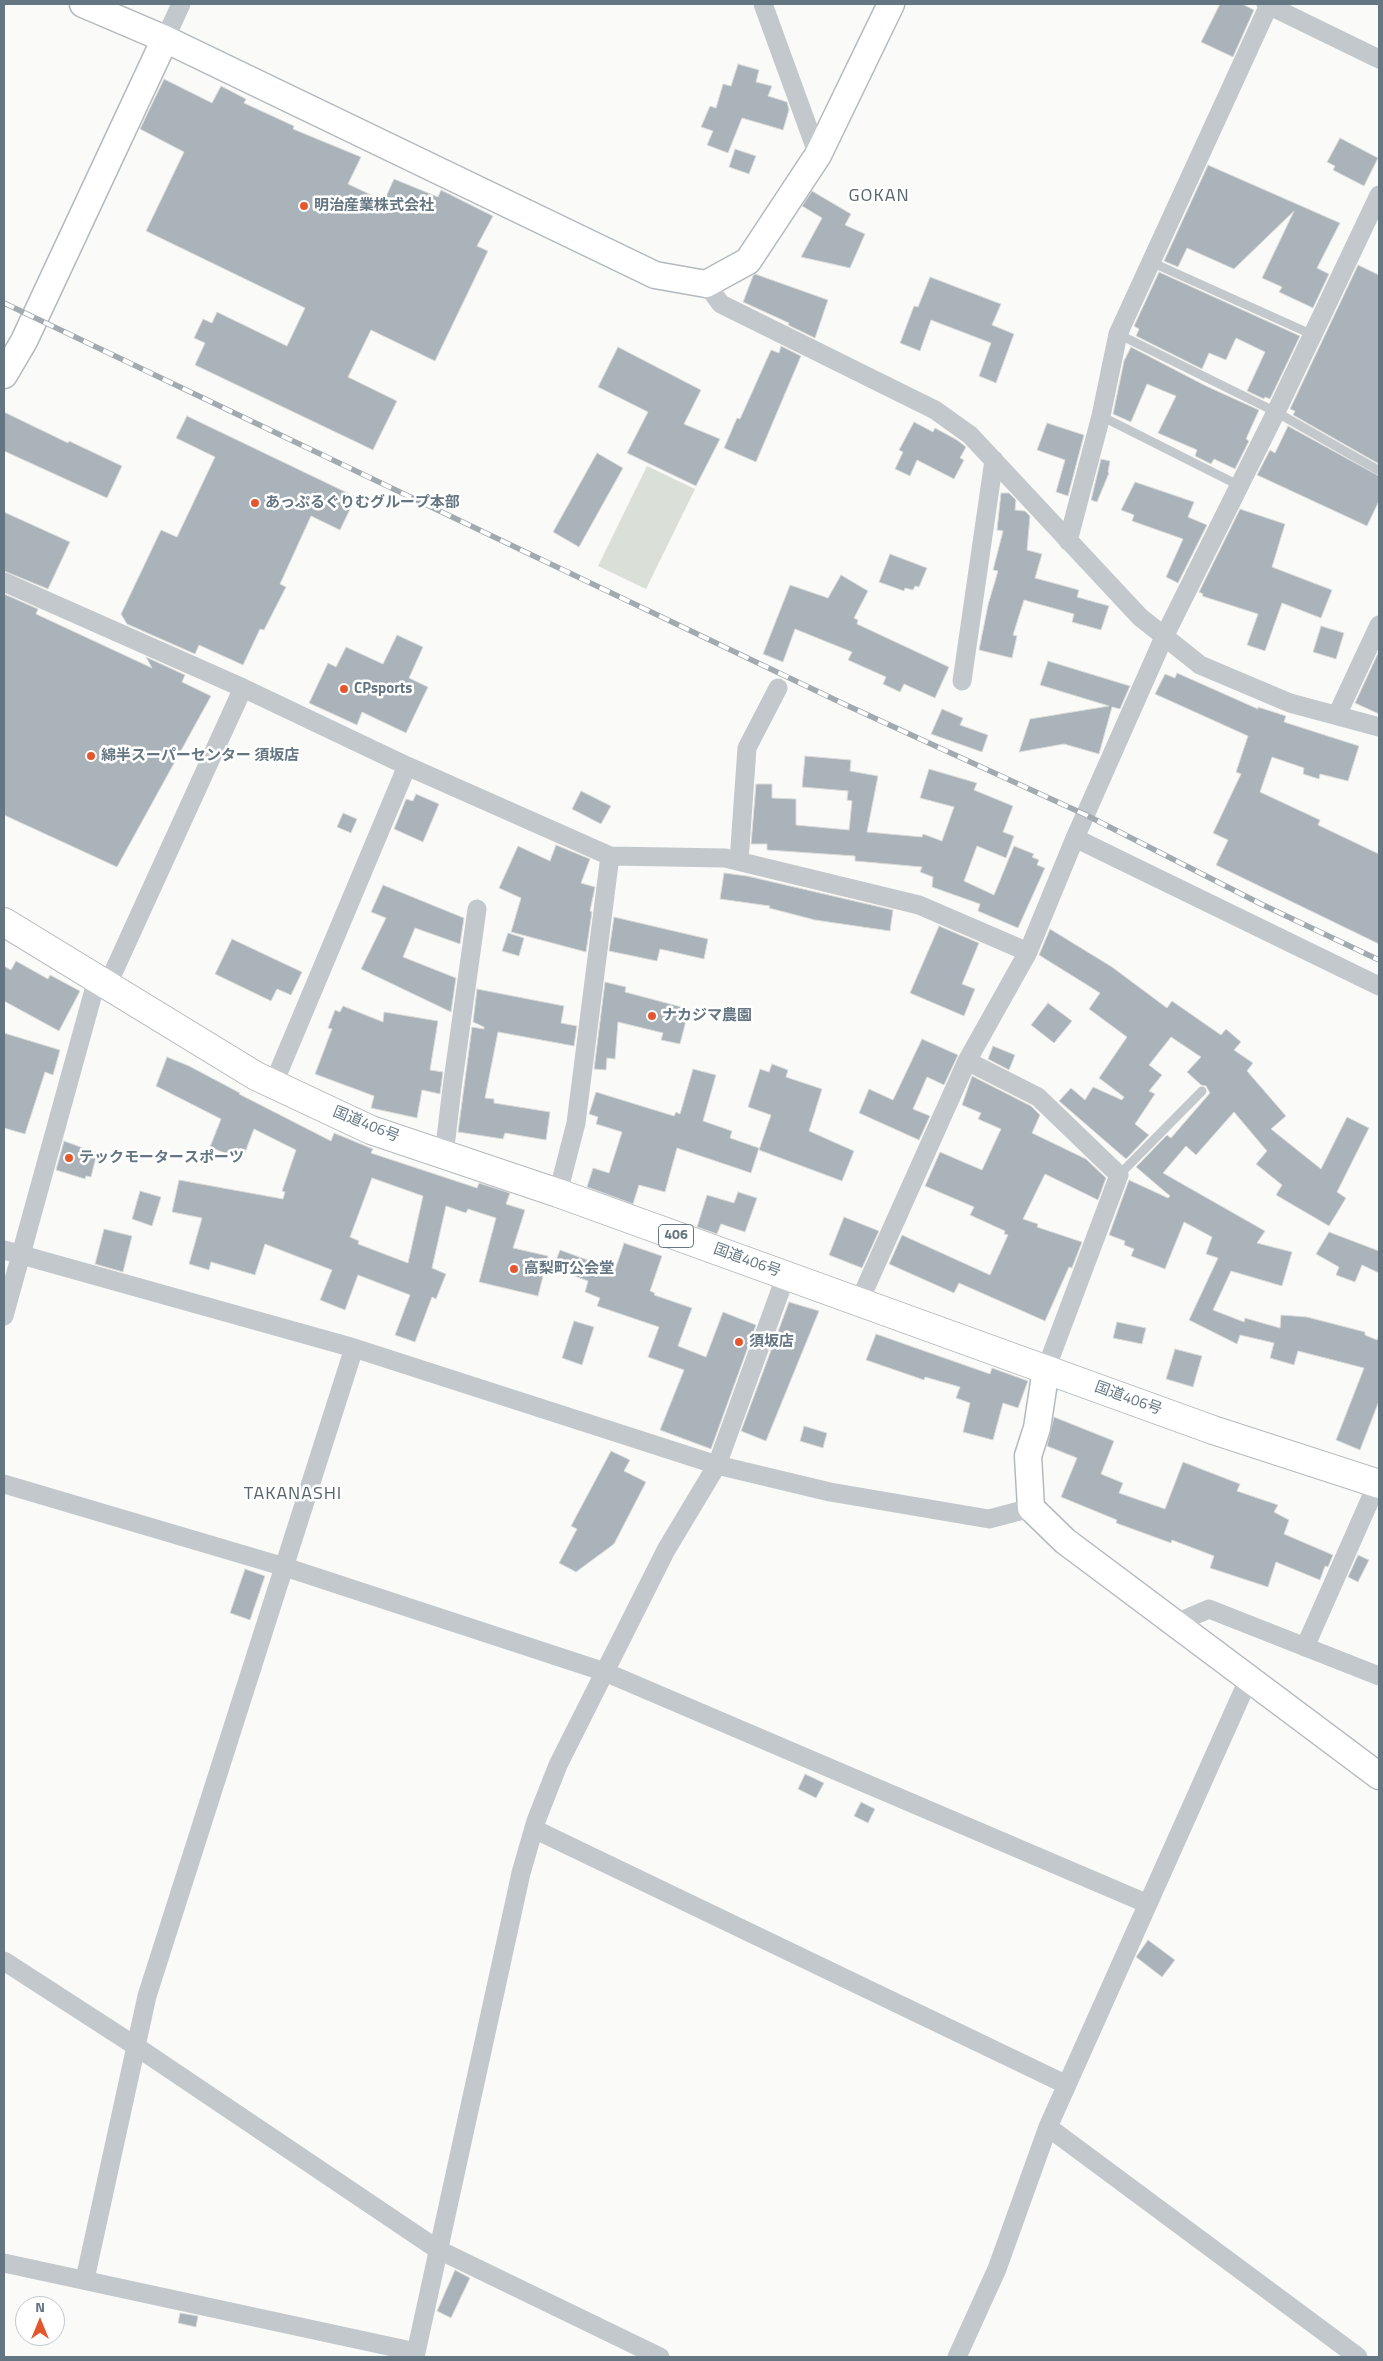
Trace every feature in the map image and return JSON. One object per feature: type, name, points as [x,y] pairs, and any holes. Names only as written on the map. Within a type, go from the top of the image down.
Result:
[{"type":"highway","name":"国道406号","points":[[4,922],[273,1085],[372,1130],[558,1193],[1213,1430],[1379,1482]]},
{"type":"street","points":[[83,4],[165,39],[655,275],[706,284],[748,261],[818,155],[891,4]]},
{"type":"street","points":[[4,376],[24,342],[181,4]]},
{"type":"street","points":[[763,4],[818,155]]},
{"type":"street","points":[[1068,541],[1101,416],[1118,334],[1268,4],[1379,59]]},
{"type":"street","points":[[859,1302],[967,1062],[1028,952],[1075,838],[1164,637],[1276,412],[1379,195]]},
{"type":"street","points":[[706,284],[721,304],[935,410],[970,435],[1140,617],[1200,666],[1290,704],[1379,727]]},
{"type":"street","points":[[962,681],[994,460]]},
{"type":"street","points":[[4,582],[243,688],[407,766],[610,856],[725,858],[739,861],[919,905],[1028,952]]},
{"type":"street","points":[[1337,715],[1379,625]]},
{"type":"street","points":[[4,1316],[12,1253],[102,983],[243,688]]},
{"type":"street","points":[[739,861],[747,748],[778,688]]},
{"type":"street","points":[[273,1085],[407,766]]},
{"type":"street","points":[[1075,838],[1379,986]]},
{"type":"street","points":[[558,1193],[576,1123],[610,856]]},
{"type":"street","points":[[444,1155],[477,909]]},
{"type":"street","points":[[967,1062],[1038,1097],[1120,1175],[1046,1369],[1037,1428],[1028,1456],[1031,1508],[1066,1541],[1379,1776]]},
{"type":"street","points":[[12,1253],[354,1348],[717,1465],[830,1492],[989,1519],[1031,1508]]},
{"type":"street","points":[[4,2263],[85,2279],[416,2354],[437,2249],[521,1873],[534,1829],[558,1765],[666,1550],[717,1465],[786,1275]]},
{"type":"street","points":[[85,2279],[147,1996],[354,1348]]},
{"type":"street","points":[[1305,1647],[1379,1482]]},
{"type":"street","points":[[4,1484],[285,1568],[605,1672],[1148,1904]]},
{"type":"street","points":[[1176,1623],[1209,1609],[1379,1676]]},
{"type":"street","points":[[957,2357],[997,2269],[1048,2127],[1066,2085],[1249,1678]]},
{"type":"street","points":[[534,1829],[1066,2085]]},
{"type":"street","points":[[4,1960],[437,2249],[660,2357]]},
{"type":"street","points":[[1048,2127],[1358,2357]]},
{"type":"lane","points":[[1151,262],[1313,334]]},
{"type":"lane","points":[[1118,334],[1276,412],[1378,470]]},
{"type":"lane","points":[[1101,416],[1238,485]]},
{"type":"lane","points":[[1120,1175],[1202,1090]]},
{"type":"shaded area","points":[[647,466],[695,489],[646,589],[598,566]]},
{"type":"building","points":[[1220,4],[1242,4],[1254,10],[1233,57],[1201,42]]},
{"type":"building","points":[[738,64],[759,70],[756,82],[772,86],[768,96],[787,102],[789,110],[783,130],[742,118],[728,153],[707,145],[713,131],[701,127],[710,106],[716,108],[723,84],[731,86]]},
{"type":"building","points":[[164,79],[212,103],[221,86],[246,99],[244,103],[294,126],[293,129],[361,157],[348,184],[384,201],[394,179],[438,197],[441,190],[493,216],[477,246],[488,251],[435,361],[371,330],[348,377],[397,401],[373,450],[195,365],[205,343],[194,338],[203,319],[212,323],[217,312],[287,346],[305,308],[146,231],[184,152],[140,129]]},
{"type":"building","points":[[1340,138],[1378,158],[1364,186],[1333,170],[1335,166],[1327,162]]},
{"type":"building","points":[[735,149],[756,156],[749,174],[729,167]]},
{"type":"building","points":[[1208,165],[1340,223],[1317,268],[1329,274],[1313,308],[1279,292],[1282,287],[1262,278],[1294,211],[1234,269],[1187,248],[1178,267],[1164,261]]},
{"type":"building","points":[[812,191],[851,214],[845,225],[865,234],[850,268],[801,257],[822,218],[802,206]]},
{"type":"building","points":[[1358,265],[1379,275],[1379,464],[1293,415],[1295,411],[1290,409]]},
{"type":"building","points":[[1159,272],[1300,336],[1270,399],[1265,397],[1264,399],[1247,391],[1265,352],[1236,338],[1226,360],[1209,353],[1202,369],[1136,336],[1139,329],[1134,326]]},
{"type":"building","points":[[755,274],[828,300],[815,338],[788,325],[789,323],[743,302]]},
{"type":"building","points":[[930,277],[1001,304],[992,325],[1014,334],[996,383],[979,376],[991,343],[931,320],[920,351],[900,343],[914,306],[918,307]]},
{"type":"building","points":[[781,346],[801,356],[756,462],[724,448],[737,418],[740,419],[771,350],[779,353]]},
{"type":"building","points":[[618,347],[701,390],[684,424],[720,439],[696,486],[627,453],[648,412],[598,387]]},
{"type":"building","points":[[1131,347],[1206,386],[1259,410],[1246,439],[1249,441],[1235,469],[1214,459],[1211,464],[1195,456],[1197,450],[1158,433],[1176,396],[1147,384],[1131,422],[1113,414],[1124,361]]},
{"type":"building","points":[[4,412],[68,443],[69,441],[122,466],[107,498],[4,451]]},
{"type":"building","points":[[187,416],[356,497],[340,530],[311,516],[280,584],[286,587],[264,630],[260,629],[243,665],[199,645],[195,654],[127,624],[121,614],[161,530],[177,537],[215,457],[176,438]]},
{"type":"building","points":[[914,422],[933,432],[935,428],[966,447],[960,458],[964,460],[954,479],[917,460],[910,476],[895,469],[903,452],[899,450]]},
{"type":"building","points":[[1047,423],[1084,435],[1068,496],[1056,492],[1065,460],[1037,450]]},
{"type":"building","points":[[1288,426],[1379,476],[1379,501],[1367,526],[1257,475],[1270,450],[1275,453]]},
{"type":"building","points":[[597,453],[623,468],[579,547],[553,532]]},
{"type":"building","points":[[1101,459],[1110,461],[1109,473],[1097,502],[1091,500]]},
{"type":"building","points":[[1135,482],[1194,502],[1188,517],[1207,525],[1178,583],[1166,577],[1183,539],[1132,521],[1134,515],[1121,510]]},
{"type":"building","points":[[1001,493],[1009,493],[1016,500],[1015,510],[1025,511],[1030,516],[1027,550],[1042,554],[1035,578],[1079,590],[1077,597],[1109,606],[1101,630],[1072,622],[1074,614],[1024,600],[1013,635],[1017,636],[1012,658],[979,650],[988,605],[998,571],[993,570],[1003,531],[997,530]]},
{"type":"building","points":[[1240,509],[1285,524],[1272,567],[1332,590],[1321,618],[1282,603],[1265,651],[1247,645],[1258,614],[1202,596],[1203,594],[1199,592]]},
{"type":"building","points":[[4,512],[70,542],[48,589],[4,571]]},
{"type":"building","points":[[890,554],[927,568],[919,587],[915,586],[913,590],[905,588],[904,591],[879,582]]},
{"type":"building","points":[[841,575],[868,591],[854,618],[858,620],[857,624],[949,667],[935,698],[904,684],[900,692],[883,684],[886,677],[848,660],[852,652],[795,629],[783,662],[763,654],[790,585],[828,598]]},
{"type":"building","name":"綿半スーパーセンター 須坂店","points":[[4,594],[38,609],[36,614],[152,668],[146,657],[185,675],[182,682],[211,696],[117,867],[4,815]]},
{"type":"building","points":[[1321,626],[1344,633],[1336,659],[1313,652]]},
{"type":"building","points":[[397,635],[423,647],[409,678],[428,687],[406,733],[362,712],[357,725],[309,703],[328,663],[336,667],[346,647],[383,664]]},
{"type":"building","points":[[1379,651],[1379,714],[1355,703]]},
{"type":"building","points":[[1048,661],[1130,686],[1120,709],[1112,707],[1099,754],[1064,744],[1019,752],[1030,719],[1109,706],[1040,685]]},
{"type":"building","points":[[1177,673],[1258,709],[1258,707],[1286,716],[1284,722],[1359,746],[1348,781],[1320,774],[1319,779],[1303,774],[1304,768],[1272,757],[1260,792],[1320,820],[1318,825],[1379,854],[1379,944],[1216,865],[1228,840],[1213,833],[1241,774],[1236,772],[1248,736],[1155,694],[1165,674],[1175,678]]},
{"type":"building","points":[[942,709],[963,718],[960,725],[988,735],[982,752],[931,734]]},
{"type":"building","points":[[805,756],[851,760],[850,771],[878,776],[867,832],[922,837],[923,834],[942,841],[954,807],[920,798],[929,769],[977,783],[974,790],[1013,806],[1003,832],[1014,836],[1006,858],[977,846],[964,881],[994,895],[1014,846],[1034,854],[1032,857],[1039,860],[1037,865],[1045,868],[1018,928],[978,911],[980,904],[932,887],[933,877],[920,872],[922,867],[855,861],[855,856],[767,850],[767,844],[751,844],[756,784],[772,784],[772,798],[796,799],[796,825],[849,830],[852,801],[847,800],[848,791],[802,787]]},
{"type":"building","points":[[581,791],[611,806],[601,824],[572,809]]},
{"type":"building","points":[[416,794],[439,804],[423,842],[394,829],[406,799],[413,801]]},
{"type":"building","points":[[343,813],[357,819],[351,833],[337,827]]},
{"type":"building","points":[[556,845],[590,859],[581,883],[595,887],[590,911],[592,912],[586,952],[511,932],[521,898],[499,888],[518,846],[550,861]]},
{"type":"building","points":[[724,873],[747,876],[893,910],[890,931],[815,920],[769,908],[770,906],[720,899]]},
{"type":"building","points":[[383,885],[464,918],[460,944],[415,928],[403,957],[456,978],[451,1012],[361,969],[386,918],[371,912]]},
{"type":"building","points":[[614,917],[708,939],[704,959],[660,949],[657,961],[609,951]]},
{"type":"building","points":[[939,926],[979,943],[962,984],[975,989],[964,1016],[910,993]]},
{"type":"building","points":[[1050,929],[1112,967],[1167,1008],[1172,1001],[1221,1035],[1226,1029],[1241,1042],[1234,1050],[1253,1063],[1247,1071],[1286,1116],[1271,1129],[1321,1169],[1347,1117],[1369,1128],[1337,1192],[1346,1198],[1329,1226],[1276,1195],[1282,1185],[1256,1164],[1267,1151],[1234,1112],[1196,1155],[1186,1146],[1163,1173],[1265,1231],[1257,1243],[1292,1252],[1282,1286],[1231,1271],[1213,1310],[1244,1322],[1245,1318],[1280,1328],[1281,1315],[1307,1317],[1365,1332],[1365,1335],[1377,1340],[1379,1335],[1379,1401],[1360,1450],[1336,1440],[1364,1368],[1298,1351],[1294,1365],[1270,1358],[1274,1343],[1240,1335],[1237,1344],[1189,1320],[1218,1258],[1206,1254],[1212,1237],[1184,1222],[1165,1269],[1131,1256],[1134,1249],[1124,1245],[1125,1241],[1109,1235],[1129,1180],[1168,1198],[1170,1196],[1136,1167],[1167,1135],[1171,1138],[1210,1093],[1206,1086],[1201,1085],[1187,1072],[1201,1057],[1171,1037],[1149,1065],[1162,1075],[1149,1091],[1155,1094],[1135,1124],[1149,1135],[1126,1159],[1059,1101],[1071,1088],[1085,1100],[1093,1087],[1122,1100],[1124,1097],[1099,1078],[1127,1037],[1089,1009],[1100,993],[1039,955]]},
{"type":"building","points":[[508,933],[524,938],[519,956],[502,951]]},
{"type":"building","points":[[232,939],[302,972],[291,995],[277,989],[271,1001],[215,974]]},
{"type":"building","points":[[16,961],[48,979],[50,975],[80,991],[59,1031],[4,1001],[4,966],[11,970]]},
{"type":"building","name":"ナカジマ農園","points":[[605,982],[626,987],[625,992],[689,1009],[680,1044],[661,1040],[663,1033],[618,1022],[615,1059],[607,1058],[606,1070],[594,1069]]},
{"type":"building","points":[[477,989],[564,1006],[561,1023],[577,1026],[574,1046],[498,1032],[485,1098],[494,1099],[494,1103],[550,1112],[546,1140],[505,1133],[503,1139],[458,1132],[472,1027],[484,1029],[484,1027],[473,1022]]},
{"type":"building","points":[[1048,1003],[1072,1021],[1054,1043],[1031,1025]]},
{"type":"building","points":[[343,1006],[383,1022],[384,1012],[438,1021],[430,1070],[443,1072],[440,1094],[422,1090],[417,1118],[371,1108],[374,1096],[315,1074],[332,1029],[328,1028],[335,1010],[340,1012]]},
{"type":"building","points":[[4,1033],[60,1050],[53,1075],[45,1072],[25,1134],[4,1128]]},
{"type":"building","points":[[922,1039],[958,1055],[944,1085],[927,1077],[913,1109],[930,1116],[919,1140],[859,1113],[869,1089],[893,1100]]},
{"type":"building","points":[[993,1046],[1015,1055],[1009,1070],[988,1059]]},
{"type":"building","points":[[167,1057],[189,1066],[331,1141],[334,1133],[373,1149],[371,1153],[477,1188],[479,1183],[510,1193],[506,1204],[525,1210],[513,1248],[548,1256],[538,1296],[479,1282],[496,1218],[468,1209],[466,1213],[446,1206],[432,1268],[446,1274],[436,1299],[432,1297],[415,1342],[395,1335],[410,1295],[358,1275],[345,1310],[320,1300],[332,1270],[265,1244],[255,1275],[211,1262],[209,1270],[189,1264],[202,1218],[172,1212],[179,1180],[283,1199],[285,1192],[282,1191],[296,1150],[254,1129],[242,1160],[210,1147],[221,1119],[156,1086]],"holes":[[[372,1178],[423,1196],[408,1263],[358,1244],[359,1241],[350,1237]]]},
{"type":"building","points":[[772,1064],[788,1070],[786,1077],[822,1089],[809,1131],[854,1151],[842,1181],[759,1150],[771,1115],[748,1107],[760,1069],[769,1072]]},
{"type":"building","points":[[693,1069],[716,1075],[703,1121],[732,1131],[730,1138],[759,1148],[751,1173],[677,1148],[665,1192],[639,1185],[633,1204],[587,1187],[593,1168],[609,1173],[622,1132],[596,1124],[598,1117],[589,1114],[596,1092],[674,1116],[676,1112],[680,1114]]},
{"type":"building","points":[[972,1076],[1031,1106],[1040,1115],[1032,1133],[1086,1159],[1106,1178],[1098,1200],[1045,1174],[1023,1219],[1038,1224],[1037,1227],[1082,1242],[1072,1268],[1069,1267],[1045,1321],[959,1283],[954,1293],[889,1264],[902,1235],[990,1275],[1008,1235],[1004,1234],[1005,1231],[970,1215],[974,1207],[925,1186],[940,1152],[982,1170],[1001,1129],[978,1119],[981,1113],[962,1105]]},
{"type":"building","points":[[64,1141],[97,1153],[91,1177],[86,1176],[85,1179],[56,1170]]},
{"type":"building","points":[[140,1191],[161,1197],[152,1226],[132,1219]]},
{"type":"building","points":[[738,1192],[757,1198],[745,1232],[721,1224],[717,1234],[697,1227],[707,1195],[734,1203]]},
{"type":"building","points":[[844,1217],[879,1231],[862,1268],[829,1255]]},
{"type":"building","points":[[104,1229],[132,1236],[123,1272],[95,1264]]},
{"type":"building","points":[[1329,1232],[1379,1251],[1379,1273],[1362,1265],[1355,1282],[1336,1275],[1339,1267],[1316,1254]]},
{"type":"building","points":[[624,1243],[662,1256],[650,1291],[655,1293],[654,1295],[692,1308],[678,1346],[706,1357],[723,1312],[756,1325],[711,1449],[660,1430],[684,1370],[648,1357],[659,1327],[597,1306],[600,1298],[585,1292],[588,1281],[553,1268],[560,1250],[615,1270]]},
{"type":"building","points":[[789,1302],[819,1311],[766,1441],[741,1431]]},
{"type":"building","points":[[574,1321],[594,1327],[582,1365],[562,1358]]},
{"type":"building","points":[[1117,1322],[1146,1328],[1142,1344],[1113,1338]]},
{"type":"building","points":[[876,1334],[990,1374],[992,1368],[1028,1381],[1018,1408],[1003,1403],[993,1440],[963,1432],[970,1403],[956,1398],[960,1387],[925,1377],[924,1380],[866,1360]]},
{"type":"building","points":[[1175,1349],[1202,1356],[1193,1387],[1166,1379]]},
{"type":"building","points":[[1054,1417],[1114,1441],[1101,1474],[1123,1483],[1119,1493],[1165,1509],[1183,1462],[1240,1484],[1237,1491],[1278,1505],[1274,1512],[1289,1520],[1284,1534],[1333,1555],[1328,1567],[1325,1566],[1320,1580],[1276,1562],[1268,1587],[1210,1568],[1214,1556],[1172,1540],[1171,1543],[1116,1523],[1117,1520],[1061,1497],[1077,1458],[1047,1446]]},
{"type":"building","points":[[804,1426],[827,1433],[823,1448],[800,1441]]},
{"type":"building","points":[[611,1451],[630,1460],[624,1471],[646,1482],[614,1544],[576,1572],[559,1563],[577,1529],[571,1526]]},
{"type":"building","points":[[1358,1555],[1369,1560],[1358,1582],[1348,1577]]},
{"type":"building","points":[[245,1569],[265,1576],[250,1620],[230,1613]]},
{"type":"building","points":[[805,1774],[824,1783],[816,1798],[798,1789]]},
{"type":"building","points":[[861,1802],[875,1809],[868,1823],[854,1816]]},
{"type":"building","points":[[1148,1940],[1175,1960],[1162,1977],[1136,1957]]},
{"type":"building","points":[[455,2270],[470,2278],[451,2318],[437,2311]]},
{"type":"building","points":[[180,2313],[198,2316],[196,2327],[178,2323]]},
{"type":"railway","points":[[4,303],[846,705],[1086,815],[1261,904],[1379,960]]},
{"type":"place","name":"明治産業株式会社","points":[[304,206]]},
{"type":"place","name":"あっぷるぐりむグループ本部","points":[[255,503]]},
{"type":"place","name":"CPsports","points":[[344,689]]},
{"type":"place","name":"綿半スーパーセンター 須坂店","points":[[91,756]]},
{"type":"place","name":"ナカジマ農園","points":[[652,1016]]},
{"type":"place","name":"テックモータースポーツ","points":[[69,1158]]},
{"type":"place","name":"高梨町公会堂","points":[[514,1269]]},
{"type":"place","name":"須坂店","points":[[739,1342]]},
{"type":"district","name":"GOKAN","points":[[879,197]]},
{"type":"district","name":"TAKANASHI","points":[[293,1495]]}]
